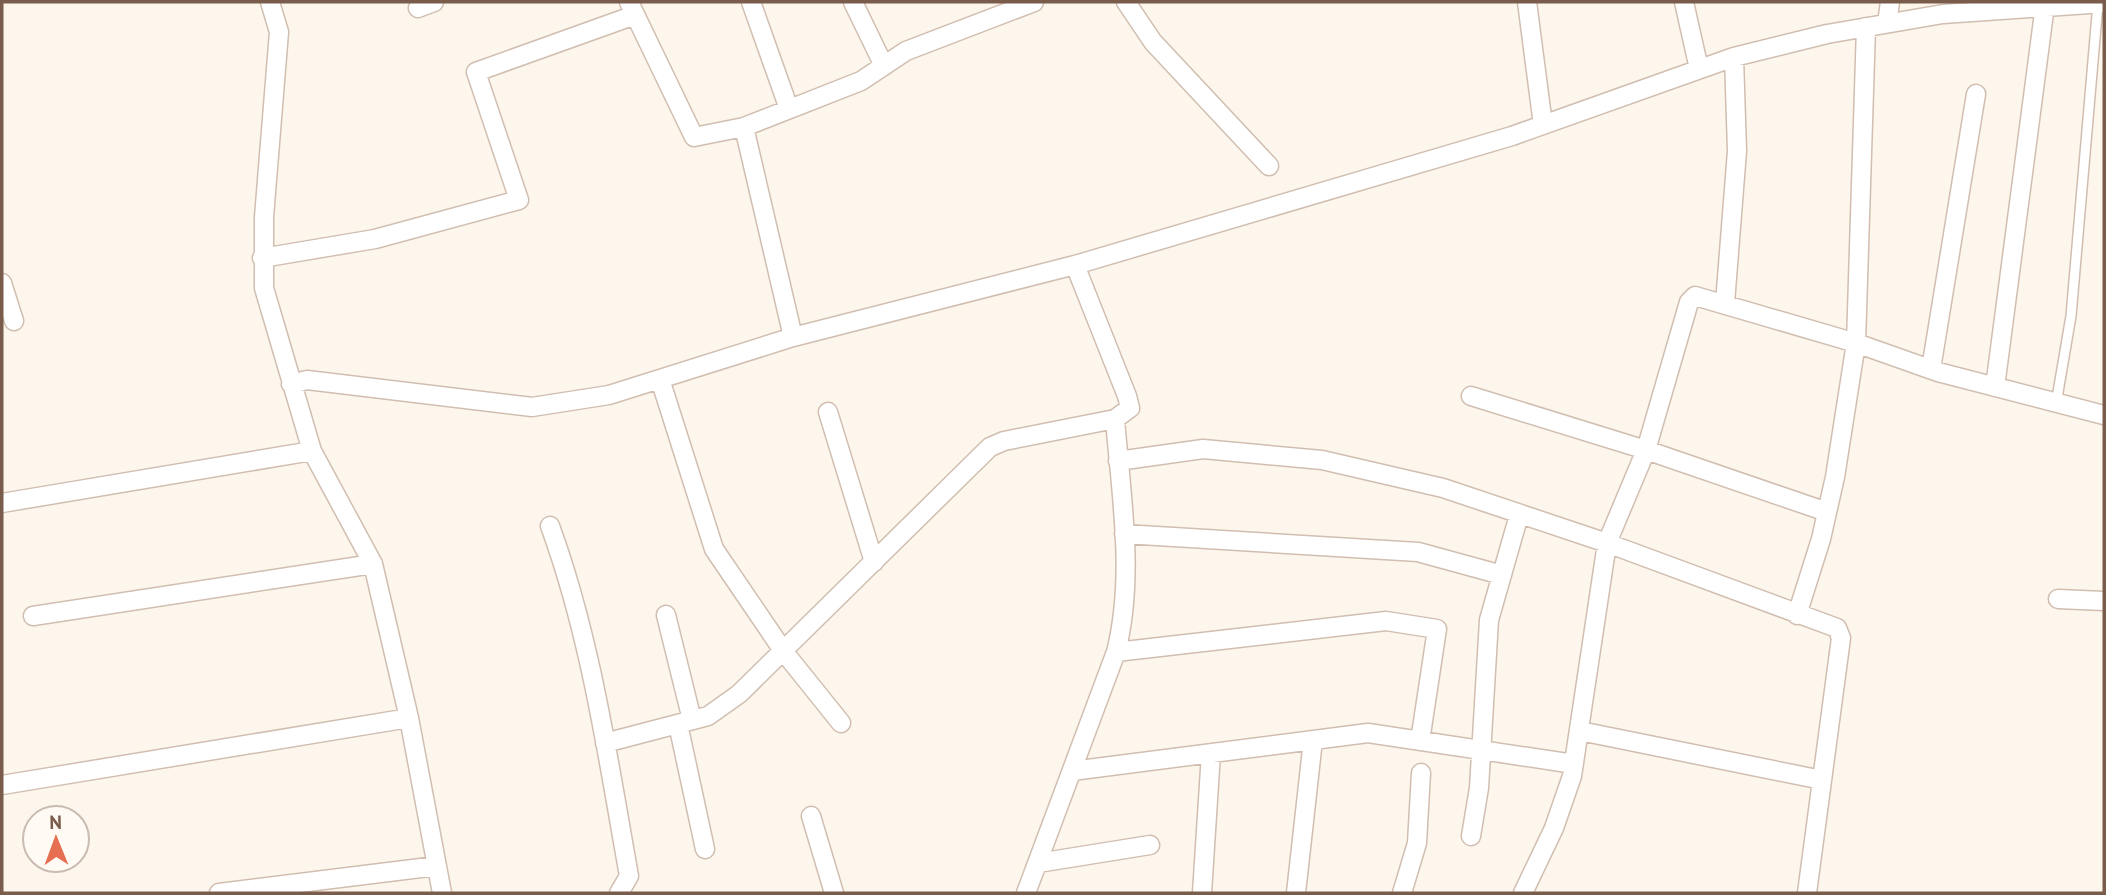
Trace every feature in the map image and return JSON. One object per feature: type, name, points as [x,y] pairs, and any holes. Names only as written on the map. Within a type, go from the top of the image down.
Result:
[{"type":"street","points":[[270,2],[279,32],[262,258],[264,288],[312,451],[373,564],[409,718],[442,893]]},
{"type":"street","points":[[751,2],[789,110]]},
{"type":"street","points":[[853,2],[884,66]]},
{"type":"street","points":[[262,258],[375,239],[519,200],[476,72],[632,8],[694,137],[744,127],[789,110],[860,81],[906,51],[1034,2]]},
{"type":"street","points":[[1126,2],[1153,42],[1269,166]]},
{"type":"street","points":[[1527,2],[1543,125]]},
{"type":"street","points":[[1684,2],[1699,69]]},
{"type":"street","points":[[1887,23],[1889,2]]},
{"type":"street","points":[[291,384],[307,380],[532,407],[609,395],[793,337],[1075,265],[1543,125],[1734,57],[1866,27],[1943,14],[2100,2]]},
{"type":"street","points":[[1995,387],[2045,5]]},
{"type":"street","points":[[1797,615],[1827,512],[1856,344],[1866,27]]},
{"type":"street","points":[[1725,303],[1737,150],[1734,57]]},
{"type":"street","points":[[1931,369],[1976,94]]},
{"type":"street","points":[[744,127],[793,337]]},
{"type":"street","points":[[605,743],[708,716],[739,694],[990,447],[1004,441],[1115,419],[1127,413],[1129,402],[1075,265]]},
{"type":"street","points":[[2,283],[14,321]]},
{"type":"street","points":[[1523,893],[1554,828],[1574,764],[1607,543],[1646,450],[1689,302],[1695,296],[1725,303],[1931,369],[2104,415]]},
{"type":"street","points":[[660,379],[714,549],[784,652],[841,723]]},
{"type":"street","points":[[1471,396],[1646,450],[1827,512]]},
{"type":"street","points":[[828,412],[874,562]]},
{"type":"street","points":[[1026,893],[1116,652],[1123,624],[1124,534],[1115,419]]},
{"type":"street","points":[[1118,461],[1203,449],[1322,460],[1443,488],[1519,516],[1607,543],[1841,631],[1807,893]]},
{"type":"street","points":[[2,503],[312,451]]},
{"type":"street","points":[[1471,836],[1479,788],[1489,620],[1519,516]]},
{"type":"street","points":[[550,526],[570,581],[605,743],[629,876],[619,893]]},
{"type":"street","points":[[1124,534],[1418,552],[1502,575]]},
{"type":"street","points":[[33,616],[373,564]]},
{"type":"street","points":[[2058,599],[2104,601]]},
{"type":"street","points":[[666,615],[705,849]]},
{"type":"street","points":[[1116,652],[1386,621],[1437,629],[1420,741]]},
{"type":"street","points":[[2,785],[409,718]]},
{"type":"street","points":[[1580,731],[1822,780]]},
{"type":"street","points":[[1072,771],[1368,733],[1574,764]]},
{"type":"street","points":[[1296,893],[1313,740]]},
{"type":"street","points":[[1202,893],[1211,754]]},
{"type":"street","points":[[1402,893],[1417,843],[1421,773]]},
{"type":"street","points":[[811,816],[834,893]]},
{"type":"street","points":[[1038,863],[1150,845]]},
{"type":"street","points":[[219,893],[437,866]]},
{"type":"lane","points":[[2056,404],[2071,316],[2100,2]]}]
